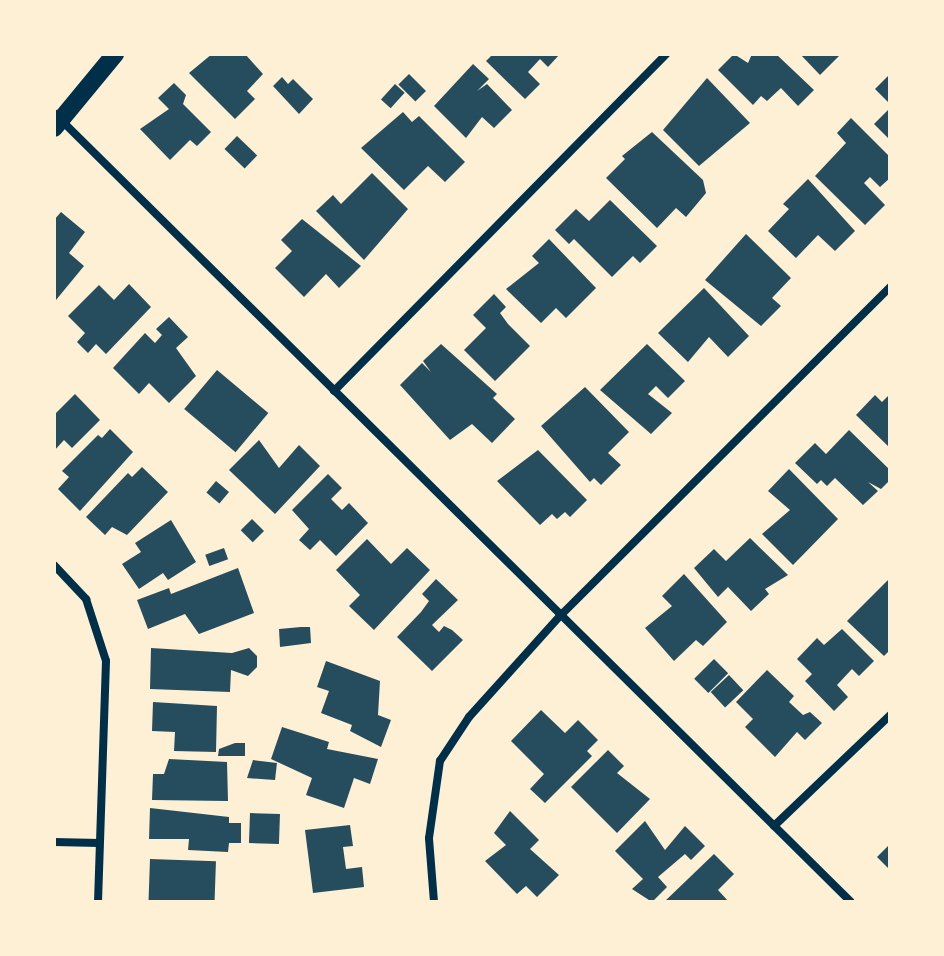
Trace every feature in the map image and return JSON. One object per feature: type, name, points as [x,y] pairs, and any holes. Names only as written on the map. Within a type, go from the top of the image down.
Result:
[{"type":"main road","points":[[56,120],[115,54]]},
{"type":"street","points":[[334,391],[666,54]]},
{"type":"street","points":[[56,120],[851,902]]},
{"type":"street","points":[[434,902],[429,838],[440,761],[469,717],[561,615],[890,287]]},
{"type":"street","points":[[54,565],[86,599],[106,661],[98,902]]},
{"type":"street","points":[[774,826],[890,715]]},
{"type":"street","points":[[54,842],[99,843]]},
{"type":"building","points":[[212,54],[245,54],[263,74],[247,91],[255,99],[235,119],[189,73]]},
{"type":"building","points":[[493,54],[560,54],[548,67],[540,59],[528,72],[540,84],[525,99],[486,61]]},
{"type":"building","points":[[734,54],[748,63],[752,54],[776,54],[814,90],[798,106],[781,88],[767,101],[761,96],[753,105],[718,70]]},
{"type":"building","points":[[800,54],[841,54],[820,75]]},
{"type":"building","points":[[473,64],[489,79],[477,91],[487,84],[512,110],[494,128],[482,117],[466,138],[434,106]]},
{"type":"building","points":[[409,74],[426,91],[415,102],[398,85]]},
{"type":"building","points":[[890,74],[890,104],[875,89]]},
{"type":"building","points":[[282,77],[288,84],[293,79],[313,99],[299,114],[273,86]]},
{"type":"building","points":[[707,78],[750,123],[699,166],[663,130]]},
{"type":"building","points":[[174,83],[186,95],[183,104],[211,132],[197,146],[190,140],[170,160],[140,129],[169,109],[158,98]]},
{"type":"building","points":[[395,84],[405,93],[391,108],[381,100]]},
{"type":"building","points":[[890,108],[890,140],[874,124]]},
{"type":"building","points":[[403,112],[412,122],[419,116],[465,162],[445,182],[428,166],[404,190],[361,148]]},
{"type":"building","points":[[851,118],[890,157],[890,178],[880,187],[870,177],[864,183],[885,205],[865,225],[815,176],[846,143],[837,133]]},
{"type":"building","points":[[652,132],[703,180],[706,193],[686,217],[676,208],[657,228],[606,178],[625,159],[622,156]]},
{"type":"building","points":[[237,136],[257,155],[245,168],[224,149]]},
{"type":"building","points":[[372,173],[408,209],[364,260],[316,211],[333,195],[341,204]]},
{"type":"building","points":[[808,179],[855,231],[835,251],[818,235],[796,258],[768,231],[789,209],[783,204]]},
{"type":"building","points":[[610,200],[657,246],[640,263],[633,256],[612,277],[574,239],[569,244],[555,230],[576,209],[589,221]]},
{"type":"building","points":[[61,212],[85,232],[69,253],[84,266],[56,300],[54,220]]},
{"type":"building","points":[[302,219],[361,266],[339,288],[326,274],[304,297],[275,268],[292,251],[281,240]]},
{"type":"building","points":[[746,234],[791,278],[772,298],[781,306],[761,326],[705,280]]},
{"type":"building","points":[[549,239],[596,288],[566,318],[556,308],[541,323],[506,289],[539,263],[532,256]]},
{"type":"building","points":[[129,284],[151,307],[106,354],[96,344],[88,353],[77,342],[85,333],[68,316],[99,285],[114,300]]},
{"type":"building","points":[[704,288],[749,336],[728,357],[709,337],[688,362],[658,333]]},
{"type":"building","points":[[494,294],[506,307],[500,313],[530,346],[495,381],[464,350],[486,328],[473,315]]},
{"type":"building","points":[[169,317],[188,337],[176,348],[196,376],[169,403],[149,383],[139,394],[113,368],[145,333],[155,343],[162,335],[156,329]]},
{"type":"building","points":[[441,344],[497,394],[493,398],[515,419],[492,443],[472,424],[450,440],[400,385],[422,363],[431,372],[423,361]]},
{"type":"building","points":[[647,344],[685,381],[668,398],[656,386],[648,394],[672,413],[651,434],[600,390]]},
{"type":"building","points":[[217,370],[268,413],[236,452],[184,409]]},
{"type":"building","points":[[585,387],[629,432],[608,453],[621,465],[601,485],[594,478],[590,482],[541,426]]},
{"type":"building","points":[[75,394],[100,420],[72,448],[64,440],[54,451],[54,415]]},
{"type":"building","points":[[890,394],[890,448],[856,415],[875,395],[882,402]]},
{"type":"building","points":[[110,429],[133,452],[80,511],[58,489],[69,477],[62,471],[98,435],[102,438]]},
{"type":"building","points":[[849,430],[890,470],[890,480],[881,489],[868,482],[878,491],[863,505],[835,478],[827,486],[821,480],[817,484],[795,463],[815,443],[826,454]]},
{"type":"building","points":[[259,440],[279,468],[299,445],[320,466],[275,514],[229,470]]},
{"type":"building","points":[[538,450],[587,500],[570,517],[565,512],[557,519],[552,514],[540,525],[497,481]]},
{"type":"building","points":[[142,467],[168,492],[127,535],[112,527],[105,535],[86,517],[128,473],[132,477]]},
{"type":"building","points":[[789,469],[838,519],[793,565],[762,534],[790,510],[768,491]]},
{"type":"building","points":[[328,474],[342,488],[331,499],[342,510],[349,503],[368,523],[336,556],[320,540],[310,550],[299,540],[309,529],[292,510]]},
{"type":"building","points":[[216,481],[229,492],[219,503],[206,492]]},
{"type":"building","points":[[252,519],[264,531],[253,542],[241,530]]},
{"type":"building","points":[[171,520],[196,562],[168,580],[163,573],[139,589],[122,564],[141,552],[135,543]]},
{"type":"building","points":[[750,538],[788,575],[765,589],[769,594],[751,611],[728,587],[718,597],[694,568],[714,549],[726,561]]},
{"type":"building","points":[[367,539],[391,564],[407,548],[430,570],[374,630],[349,606],[360,595],[336,570]]},
{"type":"building","points":[[224,548],[228,559],[209,566],[205,555]]},
{"type":"building","points":[[238,568],[254,613],[199,634],[185,614],[148,629],[137,600],[169,588],[171,594]]},
{"type":"building","points":[[684,574],[727,622],[703,646],[696,640],[674,661],[645,628],[672,606],[662,596]]},
{"type":"building","points":[[890,578],[890,650],[884,656],[847,621]]},
{"type":"building","points":[[436,579],[458,600],[432,625],[439,632],[444,626],[463,640],[432,671],[397,637],[429,601],[422,594]]},
{"type":"building","points":[[310,627],[311,643],[280,647],[279,629]]},
{"type":"building","points":[[842,629],[874,661],[859,676],[852,669],[837,685],[848,697],[834,711],[805,681],[812,674],[797,659],[817,638],[824,645]]},
{"type":"building","points":[[151,648],[232,653],[249,648],[257,656],[257,667],[248,676],[231,670],[230,692],[150,689]]},
{"type":"building","points":[[714,659],[728,673],[708,693],[694,679]]},
{"type":"building","points":[[326,661],[380,681],[378,715],[391,720],[381,747],[350,731],[352,725],[321,713],[329,691],[317,687]]},
{"type":"building","points":[[767,670],[794,696],[789,702],[803,715],[810,712],[822,723],[805,740],[797,732],[775,757],[745,727],[753,719],[736,702]]},
{"type":"building","points":[[729,675],[743,690],[725,707],[711,692]]},
{"type":"building","points":[[153,702],[217,706],[216,752],[174,751],[175,732],[152,731]]},
{"type":"building","points":[[541,710],[565,733],[578,720],[598,740],[587,751],[592,756],[545,803],[530,789],[544,774],[511,741]]},
{"type":"building","points":[[282,727],[329,742],[327,749],[378,759],[370,784],[354,778],[344,808],[306,795],[312,778],[271,759]]},
{"type":"building","points":[[245,743],[245,756],[218,756],[219,749]]},
{"type":"building","points":[[608,750],[624,766],[617,773],[650,799],[617,833],[571,787]]},
{"type":"building","points":[[169,759],[227,762],[228,801],[152,800],[153,774],[164,774]]},
{"type":"building","points":[[253,760],[277,763],[275,780],[247,778]]},
{"type":"building","points":[[150,808],[229,817],[229,823],[241,823],[241,843],[229,843],[228,852],[188,850],[189,839],[149,839]]},
{"type":"building","points":[[510,811],[539,840],[530,849],[559,875],[537,897],[526,886],[517,894],[485,861],[506,845],[494,833]]},
{"type":"building","points":[[250,813],[280,814],[279,844],[249,843]]},
{"type":"building","points":[[645,821],[665,850],[685,826],[705,846],[691,860],[685,854],[658,877],[667,887],[652,902],[632,889],[643,879],[615,851]]},
{"type":"building","points":[[350,825],[353,846],[343,847],[346,869],[362,867],[364,887],[313,893],[305,830]]},
{"type":"building","points":[[890,844],[890,870],[877,857]]},
{"type":"building","points":[[714,854],[734,874],[718,890],[729,902],[664,902]]},
{"type":"building","points":[[150,859],[216,861],[215,902],[149,900]]}]
